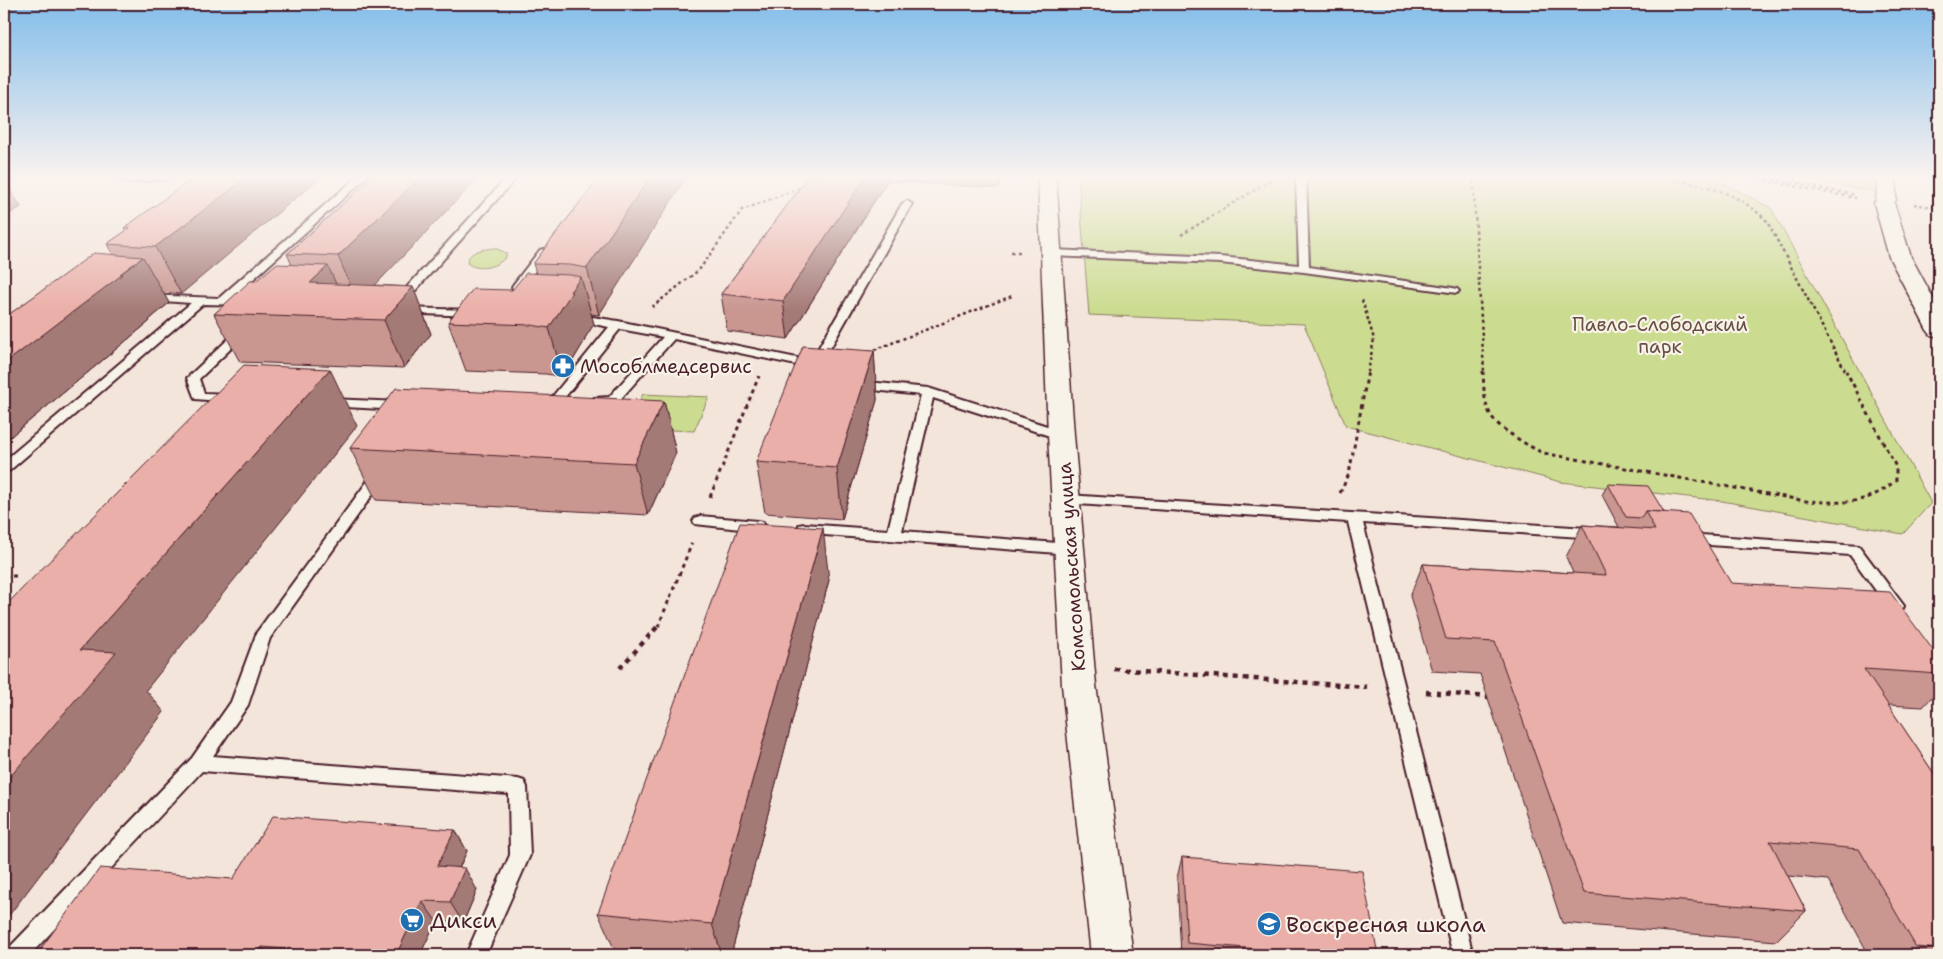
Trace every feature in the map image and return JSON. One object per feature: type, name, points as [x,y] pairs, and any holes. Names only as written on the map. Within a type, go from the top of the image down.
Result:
[{"type":"street","name":"Комсомольская улица","points":[[1049,221],[1061,435],[1078,668],[1112,955]]},
{"type":"street","points":[[1889,221],[1900,256],[1939,330]]},
{"type":"lane","points":[[221,302],[313,221]]},
{"type":"lane","points":[[473,221],[392,310],[487,314]]},
{"type":"lane","points":[[564,317],[583,317],[672,334],[819,371],[898,221]]},
{"type":"lane","points":[[1302,221],[1304,269]]},
{"type":"lane","points":[[508,299],[549,245]]},
{"type":"lane","points":[[1051,253],[1220,260],[1304,269],[1453,291]]},
{"type":"lane","points":[[135,296],[221,302],[258,312],[193,378],[199,396],[243,399]]},
{"type":"lane","points":[[4,468],[201,300]]},
{"type":"lane","points":[[557,399],[623,325]]},
{"type":"lane","points":[[533,406],[557,399],[612,401],[672,334]]},
{"type":"lane","points":[[846,383],[928,392],[1061,435]]},
{"type":"lane","points":[[894,536],[928,392]]},
{"type":"lane","points":[[311,402],[418,407]]},
{"type":"lane","points":[[16,955],[198,763],[239,706],[263,636],[388,462]]},
{"type":"lane","points":[[1067,500],[1609,534]]},
{"type":"lane","points":[[1354,518],[1463,955]]},
{"type":"lane","points":[[700,521],[768,526]]},
{"type":"lane","points":[[788,528],[1070,549]]},
{"type":"lane","points":[[1668,538],[1854,550],[1905,619]]},
{"type":"lane","points":[[198,763],[518,786],[520,855],[476,955]]},
{"type":"path","points":[[623,325],[699,270],[734,221]]},
{"type":"path","points":[[1147,257],[1205,221]]},
{"type":"path","points":[[1475,221],[1485,400],[1492,418],[1526,445],[1543,453],[1806,501],[1868,500],[1883,492],[1896,480],[1896,467],[1767,221]]},
{"type":"path","points":[[1329,516],[1349,474],[1374,339],[1354,276]]},
{"type":"path","points":[[819,371],[1012,296]]},
{"type":"path","points":[[4,576],[17,576]]},
{"type":"path","points":[[1078,668],[1127,669],[1493,697]]},
{"type":"green space","name":"Павло-Слободский парк","points":[[1082,221],[1778,221],[1931,503],[1903,534],[1722,501],[1561,482],[1346,426],[1304,324],[1089,315]]},
{"type":"green space","points":[[495,248],[506,253],[506,257],[493,266],[482,268],[471,266],[467,263],[470,255],[482,250]]},
{"type":"green space","points":[[643,394],[709,397],[694,431],[626,428]]},
{"type":"building","points":[[134,221],[190,221],[155,247],[107,244],[130,228],[124,228]]},
{"type":"building","points":[[324,221],[375,221],[338,256],[287,254]]},
{"type":"building","points":[[566,221],[620,221],[587,268],[570,265],[533,264]]},
{"type":"building","points":[[776,221],[836,221],[783,301],[721,294]]},
{"type":"building","points":[[94,253],[143,257],[4,364],[4,318]]},
{"type":"building","points":[[276,264],[328,266],[310,283],[413,287],[384,320],[214,314],[250,281],[256,281]]},
{"type":"building","points":[[526,273],[581,277],[549,328],[531,325],[448,322],[473,289],[512,290]]},
{"type":"building","points":[[803,346],[874,351],[837,468],[756,462]]},
{"type":"building","points":[[244,365],[330,369],[80,650],[116,652],[4,784],[4,648],[6,646],[4,646],[4,607]]},
{"type":"building","points":[[396,388],[664,401],[634,463],[350,448]]},
{"type":"building","points":[[1608,484],[1648,486],[1664,512],[1645,511],[1641,518],[1626,517]]},
{"type":"building","points":[[1645,511],[1689,514],[1731,583],[1890,592],[1939,658],[1939,674],[1864,669],[1939,781],[1939,949],[1916,947],[1859,849],[1770,841],[1806,911],[1584,893],[1495,642],[1446,639],[1423,564],[1606,575],[1582,525],[1655,530]]},
{"type":"building","points":[[740,523],[823,528],[712,924],[598,913]]},
{"type":"building","points":[[273,816],[455,830],[437,866],[465,868],[450,902],[422,901],[396,955],[361,955],[262,947],[257,955],[36,955],[100,868],[233,879]]},
{"type":"building","name":"Воскресная школа","points":[[1182,857],[1362,871],[1378,955],[1328,955],[1187,943]]},
{"type":"place","name":"Мособлмедсервис","points":[[563,366]]},
{"type":"place","name":"Дикси","points":[[412,920]]},
{"type":"place","name":"Воскресная школа","points":[[1269,924]]}]
